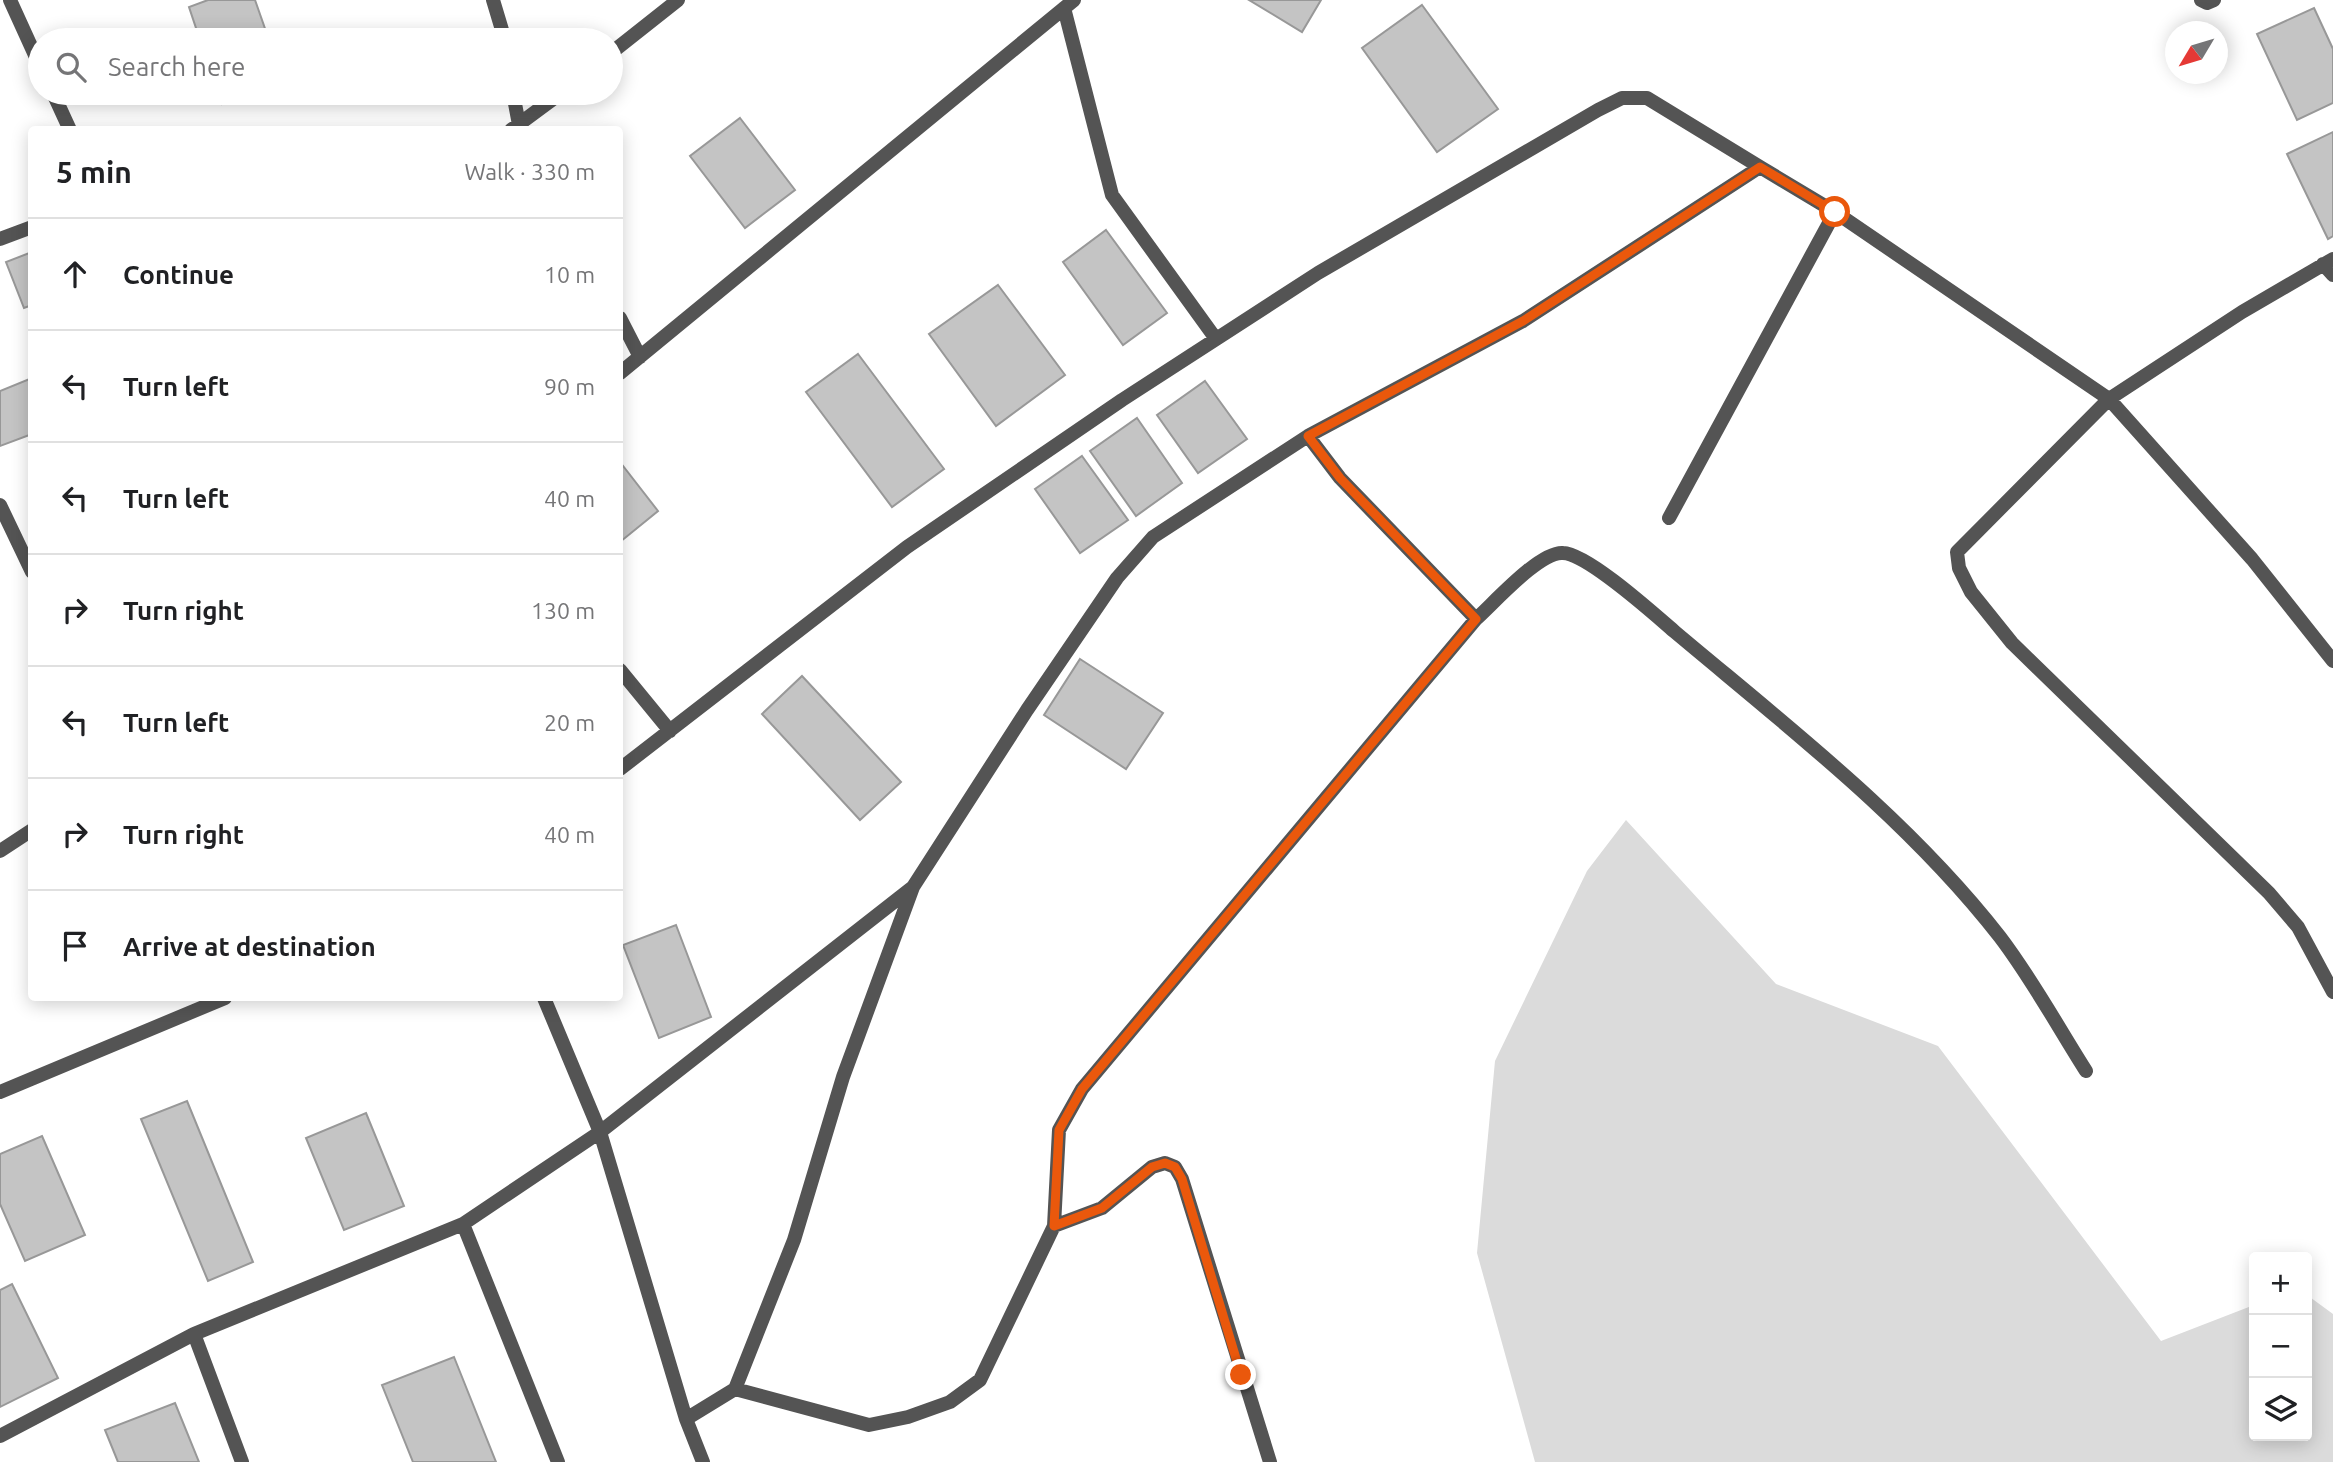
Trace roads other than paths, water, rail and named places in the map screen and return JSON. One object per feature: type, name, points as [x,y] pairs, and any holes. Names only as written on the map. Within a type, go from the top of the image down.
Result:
[{"type":"street","points":[[10,0],[28,40]]},
{"type":"street","points":[[493,0],[501,28]]},
{"type":"street","points":[[623,44],[678,0]]},
{"type":"street","points":[[2201,0],[2207,3],[2214,0]]},
{"type":"street","points":[[623,370],[1069,4],[1112,195],[1216,339]]},
{"type":"street","points":[[623,767],[907,547],[1216,339],[1318,273],[1622,97],[1647,98],[1835,212],[2109,399],[2252,559],[2333,661]]},
{"type":"street","points":[[59,105],[68,126]]},
{"type":"street","points":[[514,105],[516,126]]},
{"type":"street","points":[[520,126],[546,105]]},
{"type":"street","points":[[686,1419],[735,1389],[794,1240],[843,1077],[913,887],[1117,578],[1153,537],[1308,436],[1523,321],[1760,167]]},
{"type":"street","points":[[1669,518],[1835,212]]},
{"type":"street","points":[[0,239],[28,228]]},
{"type":"street","points":[[2330,266],[2109,399],[1957,552],[1959,568],[1971,592],[2012,643],[2269,892],[2298,927],[2333,992]]},
{"type":"street","points":[[623,324],[640,356]]},
{"type":"street","points":[[1308,436],[1340,478],[1476,619]]},
{"type":"street","points":[[0,505],[28,564]]},
{"type":"street","points":[[735,1389],[869,1425],[908,1417],[950,1402],[980,1380],[1054,1226],[1059,1130],[1082,1089],[1476,619],[1545,558],[1562,552],[1580,558],[1630,595],[1830,762],[1923,852],[2000,937],[2087,1071]]},
{"type":"street","points":[[623,674],[670,731]]},
{"type":"street","points":[[0,851],[28,833]]},
{"type":"street","points":[[0,1436],[194,1334],[463,1224],[600,1132],[913,887]]},
{"type":"street","points":[[0,1092],[218,1001]]},
{"type":"street","points":[[545,1001],[600,1132],[686,1419],[703,1462]]},
{"type":"street","points":[[1054,1226],[1102,1208],[1152,1167],[1165,1163],[1175,1167],[1182,1179],[1270,1462]]},
{"type":"street","points":[[463,1224],[558,1462]]},
{"type":"street","points":[[194,1334],[242,1462]]}]
